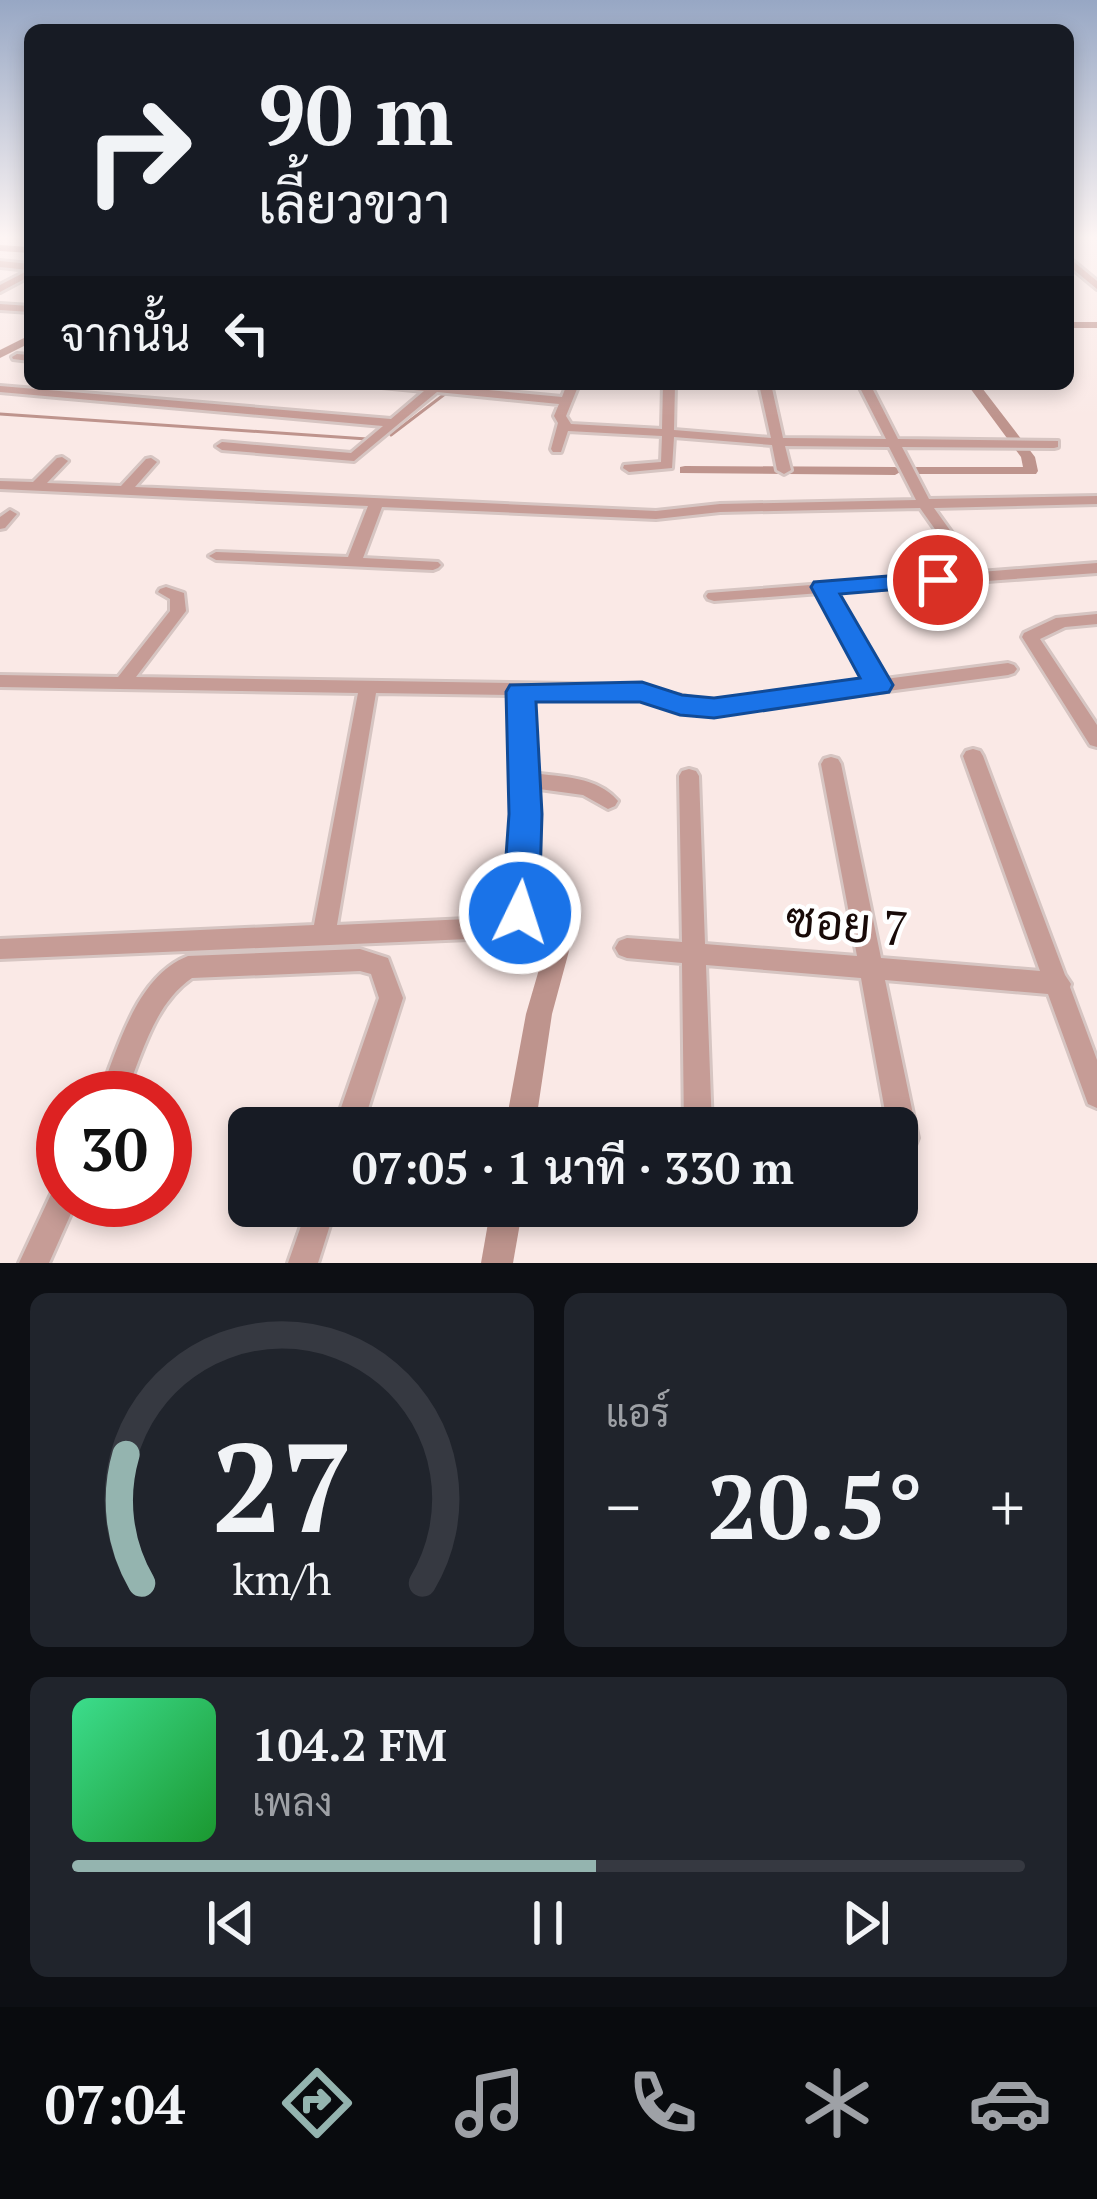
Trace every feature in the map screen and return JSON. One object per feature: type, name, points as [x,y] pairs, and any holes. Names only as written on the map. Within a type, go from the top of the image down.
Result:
[{"type":"street","points":[[0,388],[394,424]]},
{"type":"street","points":[[222,446],[354,457],[433,390]]},
{"type":"street","points":[[455,390],[565,401]]},
{"type":"street","points":[[557,449],[570,390]]},
{"type":"street","points":[[628,468],[667,465],[669,390]]},
{"type":"street","points":[[766,390],[784,470]]},
{"type":"street","points":[[867,390],[925,505],[976,577]]},
{"type":"street","points":[[563,425],[779,442],[1054,444]]},
{"type":"street","points":[[36,487],[62,461]]},
{"type":"street","points":[[124,491],[151,463]]},
{"type":"street","points":[[0,485],[656,515],[719,508],[1097,500]]},
{"type":"street","points":[[354,562],[376,504]]},
{"type":"street","points":[[216,556],[433,565]]},
{"type":"street","points":[[713,596],[1097,568]]},
{"type":"street","points":[[824,587],[879,685]]},
{"type":"street","points":[[122,684],[178,611],[178,596],[166,592]]},
{"type":"street","points":[[1097,620],[1062,622],[1030,637],[1097,740]]},
{"type":"street","points":[[0,681],[642,692],[680,705],[714,708],[1008,669]]},
{"type":"street","points":[[324,934],[368,689]]},
{"type":"street","points":[[0,950],[492,928],[520,913],[525,780],[520,692]]},
{"type":"street","points":[[973,756],[1097,1094]]},
{"type":"street","points":[[831,764],[898,1107]]},
{"type":"street","points":[[689,776],[697,1107]]},
{"type":"street","points":[[525,780],[588,788],[608,801]]},
{"type":"street","name":"ซอย 7","points":[[627,948],[1059,984]]},
{"type":"street","points":[[123,1071],[160,991],[172,975],[188,967],[360,960],[380,966],[391,998],[355,1107]]},
{"type":"street","points":[[34,1263],[51,1227]]},
{"type":"street","points":[[303,1263],[315,1227]]},
{"type":"waterway","points":[[1074,325],[1097,325]]},
{"type":"waterway","points":[[0,355],[24,341]]},
{"type":"waterway","points":[[391,435],[450,390]]},
{"type":"waterway","points":[[917,471],[1031,471],[1028,457],[978,390]]},
{"type":"waterway","points":[[0,414],[367,439]]},
{"type":"waterway","points":[[685,470],[895,471]]},
{"type":"waterway","points":[[524,1107],[539,1014],[564,925]]},
{"type":"waterway","points":[[497,1263],[503,1227]]},
{"type":"route","points":[[520,913],[526,814],[520,692],[642,692],[680,705],[714,708],[879,685],[824,587],[938,580]]}]
